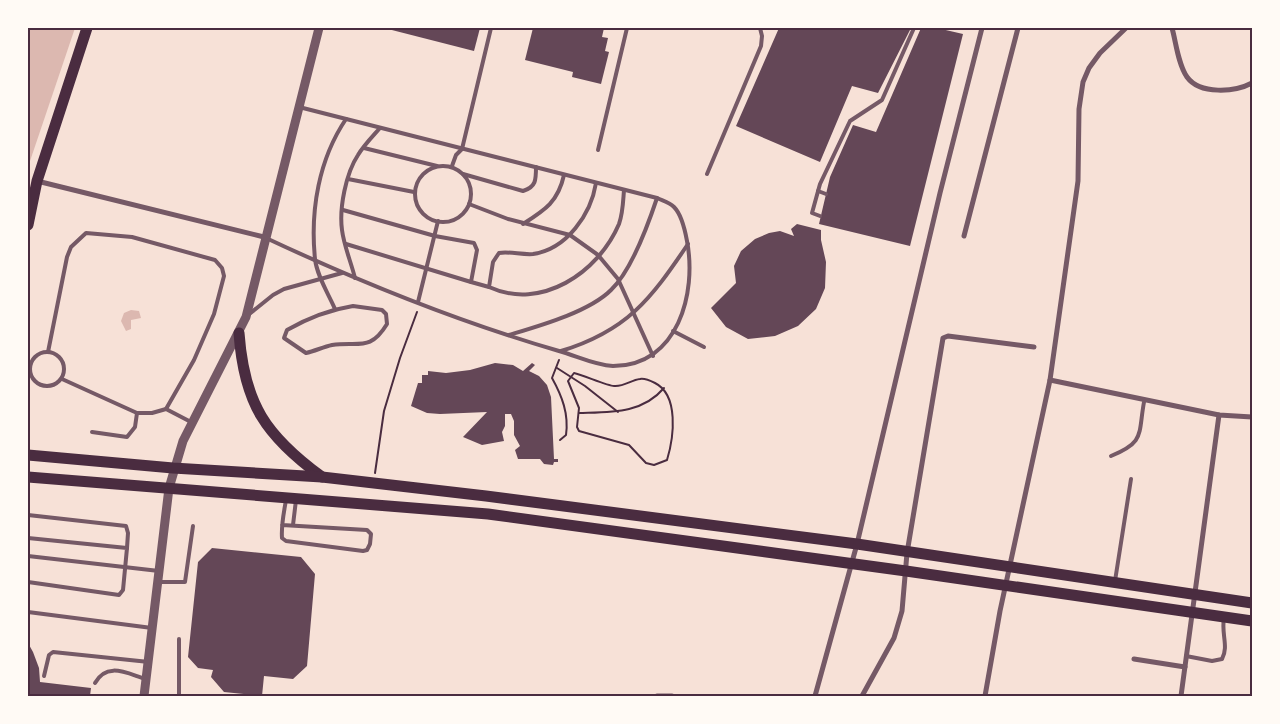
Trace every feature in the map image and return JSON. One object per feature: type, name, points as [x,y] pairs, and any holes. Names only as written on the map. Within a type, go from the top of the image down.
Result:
[{"type":"main road","points":[[28,225],[37,181],[87,28]]},
{"type":"main road","points":[[239,333],[244,376],[249,392],[262,419],[282,445],[322,477]]},
{"type":"main road","points":[[28,455],[173,468],[322,477],[374,483],[857,544],[1252,603]]},
{"type":"main road","points":[[28,477],[488,514],[852,563],[1252,621]]},
{"type":"street","points":[[144,696],[173,468],[180,447],[246,317],[264,237],[319,28]]},
{"type":"street","points":[[815,696],[857,544],[940,193],[982,28]]},
{"type":"street","points":[[964,236],[1018,28]]},
{"type":"street","points":[[985,696],[1050,380],[1078,181],[1079,109],[1083,82],[1089,68],[1100,53],[1126,28]]},
{"type":"street","points":[[1172,28],[1184,73],[1192,82],[1211,89],[1224,90],[1242,88],[1252,83]]},
{"type":"street","points":[[37,181],[264,237]]},
{"type":"street","points":[[862,696],[894,638],[902,611],[907,552],[943,338],[948,336],[1034,347]]},
{"type":"street","points":[[1050,380],[1144,402],[1219,416],[1252,417]]},
{"type":"street","points":[[1181,696],[1219,416]]},
{"type":"street","points":[[1134,659],[1185,667]]},
{"type":"street","points":[[657,696],[672,696]]},
{"type":"lane","points":[[452,166],[456,155],[462,149],[492,28]]},
{"type":"lane","points":[[598,150],[627,28]]},
{"type":"lane","points":[[707,174],[761,46],[762,36],[760,28]]},
{"type":"lane","points":[[820,216],[812,213],[818,191],[834,163],[850,121],[882,100],[914,28]]},
{"type":"lane","points":[[264,237],[342,273],[418,302],[581,359],[612,366],[635,362],[653,356],[679,322],[689,289],[690,256],[688,244],[676,209],[657,198],[298,107]]},
{"type":"lane","points":[[335,309],[321,278],[316,260],[315,215],[321,173],[336,133],[346,119]]},
{"type":"lane","points":[[355,278],[341,222],[348,179],[359,154],[380,128]]},
{"type":"lane","points":[[364,148],[438,166],[452,166],[463,174],[523,192],[532,188],[536,183],[536,168]]},
{"type":"lane","points":[[438,166],[430,169],[420,177],[414,192],[421,213],[438,221],[450,222],[458,218],[469,204],[471,196],[469,185],[463,174]]},
{"type":"lane","points":[[523,224],[550,205],[558,194],[564,174]]},
{"type":"lane","points":[[348,179],[414,192]]},
{"type":"lane","points":[[489,287],[493,262],[499,254],[521,255],[541,253],[555,248],[570,235],[588,208],[596,183]]},
{"type":"lane","points":[[346,244],[427,270],[489,287],[506,294],[525,296],[541,294],[558,288],[576,277],[598,255],[619,224],[623,209],[624,190]]},
{"type":"lane","points":[[818,191],[826,194]]},
{"type":"lane","points":[[509,335],[547,324],[571,314],[610,290],[643,238],[657,198]]},
{"type":"lane","points":[[469,204],[523,224],[570,235],[598,255],[618,279],[653,356]]},
{"type":"lane","points":[[343,210],[435,236],[474,243],[476,246],[471,282]]},
{"type":"lane","points":[[418,302],[438,221]]},
{"type":"lane","points":[[48,352],[67,257],[71,247],[86,233],[132,237],[215,260],[222,268],[224,276],[214,314],[194,360],[166,409]]},
{"type":"lane","points":[[561,351],[580,345],[634,314],[659,287],[688,244]]},
{"type":"lane","points":[[246,317],[273,295],[321,278],[342,273]]},
{"type":"lane","points":[[353,306],[382,310],[386,314],[387,324],[371,342],[363,345],[340,344],[306,353],[284,338],[286,330],[335,309],[353,306]]},
{"type":"lane","points":[[673,331],[704,347]]},
{"type":"lane","points":[[48,352],[61,360],[64,374],[58,383],[47,385],[30,378],[30,364],[40,354],[48,352]]},
{"type":"lane","points":[[62,378],[137,413],[152,413],[166,409],[193,423]]},
{"type":"lane","points":[[1111,456],[1132,447],[1137,440],[1144,402]]},
{"type":"lane","points":[[92,432],[127,437],[135,427],[137,413]]},
{"type":"lane","points":[[1115,582],[1131,479]]},
{"type":"lane","points":[[282,524],[367,530],[371,534],[370,544],[367,550],[362,551],[286,541],[282,538],[282,524],[291,498]]},
{"type":"lane","points":[[291,498],[293,525]]},
{"type":"lane","points":[[28,515],[126,526],[128,548],[123,590],[119,595],[28,582]]},
{"type":"lane","points":[[158,582],[185,582],[193,526]]},
{"type":"lane","points":[[28,538],[128,548]]},
{"type":"lane","points":[[28,556],[159,571]]},
{"type":"lane","points":[[28,612],[152,628]]},
{"type":"lane","points":[[1186,656],[1217,662],[1222,660],[1226,648],[1222,634],[1224,617]]},
{"type":"lane","points":[[179,696],[180,639]]},
{"type":"lane","points":[[44,676],[50,655],[53,652],[149,662]]},
{"type":"lane","points":[[95,683],[99,675],[111,670],[146,679]]},
{"type":"path","points":[[374,483],[384,411],[400,358],[415,323],[418,302]]},
{"type":"path","points":[[560,440],[566,435],[567,426],[562,396],[552,378],[552,373],[556,368],[561,351]]},
{"type":"path","points":[[556,368],[570,376],[618,412]]},
{"type":"path","points":[[574,373],[616,386],[640,379],[649,380],[664,388],[673,408],[670,451],[667,460],[658,464],[646,463],[629,445],[579,431],[577,427],[579,408],[568,381],[570,376],[574,373]]},
{"type":"path","points":[[579,413],[618,412],[645,404],[656,397],[664,388]]},
{"type":"shaded area","points":[[28,28],[75,28],[28,167]]},
{"type":"shaded area","points":[[131,310],[139,311],[141,318],[131,320],[131,329],[126,331],[121,321],[124,313]]},
{"type":"building","points":[[384,28],[480,28],[474,51]]},
{"type":"building","points":[[533,28],[604,28],[602,37],[608,38],[605,51],[609,52],[601,84],[572,77],[573,72],[525,60]]},
{"type":"building","points":[[779,28],[911,28],[878,93],[852,86],[820,162],[736,126]]},
{"type":"building","points":[[921,28],[937,28],[963,34],[910,246],[819,224],[830,177],[853,125],[876,132]]},
{"type":"building","points":[[797,224],[821,230],[821,240],[826,262],[825,288],[816,309],[798,326],[775,336],[748,339],[726,327],[711,308],[736,283],[734,266],[741,251],[755,239],[769,233],[780,231],[794,236],[791,229]]},
{"type":"building","points":[[495,363],[513,365],[523,371],[532,363],[535,365],[529,371],[539,376],[547,385],[551,397],[554,459],[558,459],[558,462],[554,462],[553,465],[544,464],[540,459],[518,459],[515,450],[520,446],[514,435],[514,421],[511,414],[505,414],[505,426],[502,432],[504,441],[482,445],[463,437],[487,412],[427,413],[411,406],[418,383],[422,383],[422,375],[428,375],[428,371],[446,373],[470,370]]},
{"type":"building","points":[[212,548],[301,557],[315,574],[307,666],[293,679],[264,676],[262,696],[224,692],[211,677],[213,670],[198,668],[188,657],[198,562]]},
{"type":"building","points":[[28,643],[39,668],[40,682],[91,688],[90,696],[28,696]]}]
